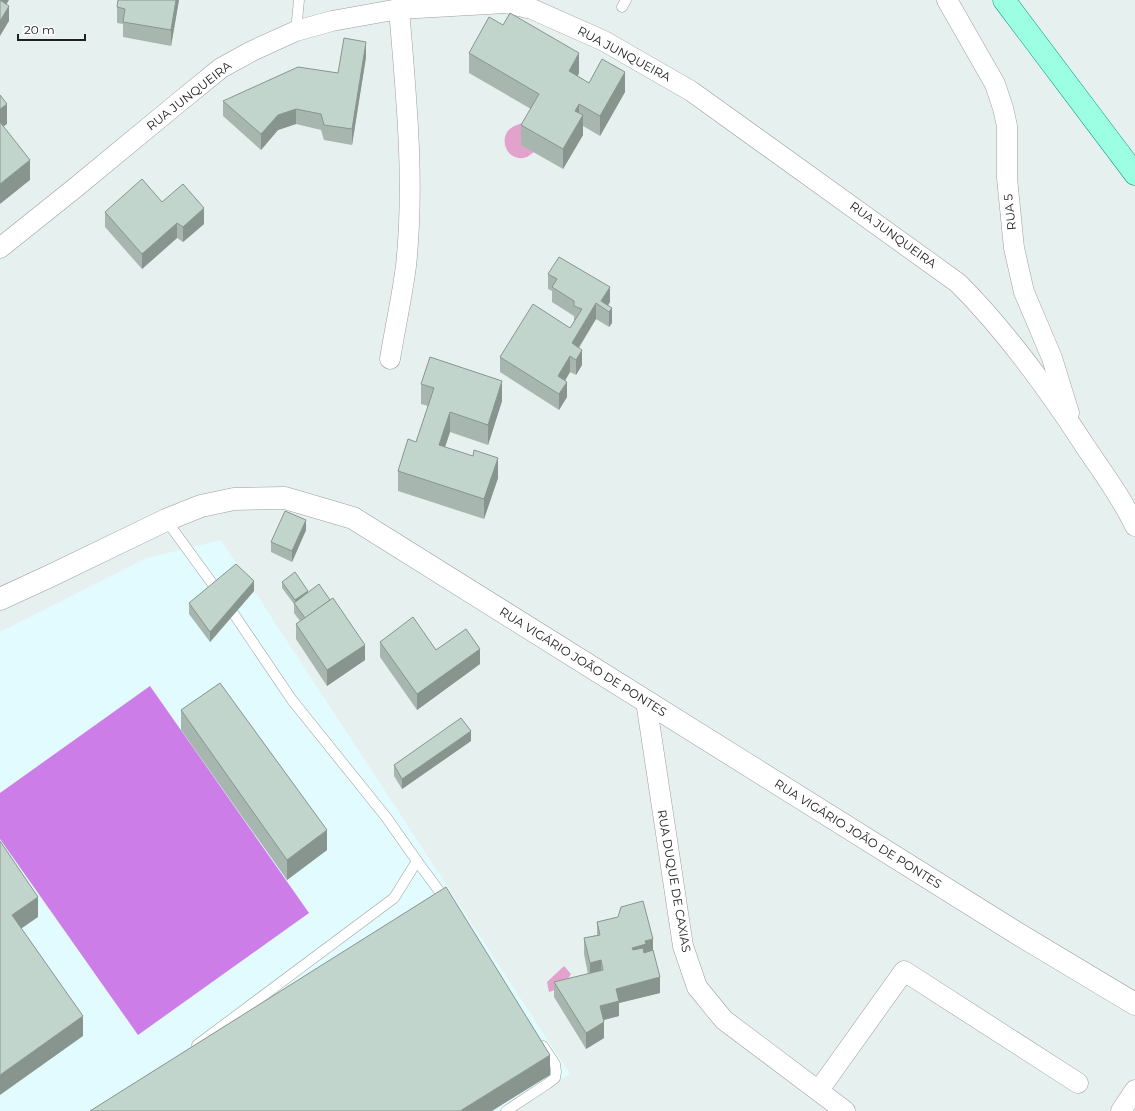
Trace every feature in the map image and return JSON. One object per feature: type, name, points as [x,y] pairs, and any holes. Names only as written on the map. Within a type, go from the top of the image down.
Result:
[{"type":"main road","points":[[1004,0],[1135,174]]},
{"type":"street","name":"RUA 5","points":[[947,0],[995,84],[1004,108],[1007,126],[1007,178],[1014,248],[1024,292],[1052,358],[1074,428]]},
{"type":"street","name":"RUA JUNQUEIRA","points":[[0,248],[81,184],[221,68],[252,51],[296,31],[332,21],[399,9],[506,4],[532,9],[604,41],[691,91],[958,283],[983,307],[1074,428]]},
{"type":"street","points":[[390,359],[406,266],[410,191],[407,106],[399,9]]},
{"type":"street","points":[[1074,428],[1128,509],[1135,526]]},
{"type":"street","name":"RUA VIGÁRIO JOÃO DE PONTES","points":[[0,599],[166,520],[201,506],[234,499],[285,498],[353,518],[1008,928],[1135,1004]]},
{"type":"street","name":"RUA DUQUE DE CAXIAS","points":[[646,701],[683,946],[697,988],[724,1020],[845,1111]]},
{"type":"street","points":[[818,1090],[904,971],[1078,1083]]},
{"type":"street","points":[[1121,1111],[1135,1090]]},
{"type":"lane","points":[[296,31],[299,0]]},
{"type":"lane","points":[[166,520],[225,601],[292,700],[386,817],[452,908]]},
{"type":"lane","points":[[187,1052],[394,898],[417,861]]},
{"type":"lane","points":[[506,1111],[554,1078],[556,1072],[555,1064],[538,1038]]},
{"type":"shaded area","points":[[530,122],[522,145],[534,152],[527,157],[518,158],[510,154],[507,150],[505,146],[505,137],[507,132],[514,126]]},
{"type":"shaded area","points":[[221,540],[570,1074],[512,1111],[0,1111],[0,632],[147,558]]},
{"type":"shaded area","points":[[150,686],[309,913],[138,1035],[0,839],[0,793]]},
{"type":"shaded area","points":[[564,966],[571,974],[562,986],[549,992],[547,982]]},
{"type":"building","points":[[0,0],[9,6],[0,21]]},
{"type":"building","points":[[118,0],[176,0],[171,30],[123,22],[125,9],[117,7]]},
{"type":"building","points":[[510,13],[579,53],[569,71],[589,83],[602,59],[625,72],[600,116],[579,104],[575,111],[583,115],[563,149],[521,125],[539,94],[469,53],[489,17],[503,25]]},
{"type":"building","points":[[344,38],[366,42],[352,129],[324,125],[321,114],[296,109],[278,115],[261,134],[223,101],[298,67],[338,73]]},
{"type":"building","points":[[0,95],[7,104],[0,109]]},
{"type":"building","points":[[0,122],[30,160],[0,184]]},
{"type":"building","points":[[142,179],[162,202],[183,184],[204,208],[183,227],[177,223],[142,254],[105,212]]},
{"type":"building","points":[[559,257],[610,287],[601,301],[612,308],[609,312],[596,303],[572,343],[582,350],[576,360],[570,356],[558,376],[567,382],[559,394],[500,357],[533,304],[570,328],[582,309],[574,306],[574,301],[552,287],[557,279],[548,274]]},
{"type":"building","points":[[430,357],[502,381],[488,425],[450,412],[439,445],[473,456],[474,450],[498,458],[484,499],[398,471],[408,439],[416,442],[434,388],[421,384]]},
{"type":"building","points":[[285,511],[306,520],[292,551],[271,542]]},
{"type":"building","points":[[236,564],[254,581],[210,632],[189,603]]},
{"type":"building","points":[[295,572],[308,591],[295,600],[282,582]]},
{"type":"building","points":[[319,584],[330,600],[305,618],[294,603]]},
{"type":"building","points":[[333,598],[365,645],[327,670],[296,624]]},
{"type":"building","points":[[413,617],[436,650],[466,629],[480,649],[417,694],[380,642]]},
{"type":"building","points":[[220,683],[327,830],[287,860],[181,710]]},
{"type":"building","points":[[461,718],[471,731],[402,779],[394,765]]},
{"type":"building","points":[[0,841],[38,897],[12,915],[83,1016],[0,1075]]},
{"type":"building","points":[[446,887],[550,1055],[460,1111],[90,1111]]},
{"type":"building","points":[[643,901],[653,939],[645,941],[646,944],[632,948],[633,950],[643,948],[644,953],[653,950],[660,977],[616,989],[619,1001],[600,1006],[604,1022],[586,1033],[554,982],[603,970],[601,960],[590,963],[584,938],[600,935],[597,922],[618,917],[621,907]]}]
